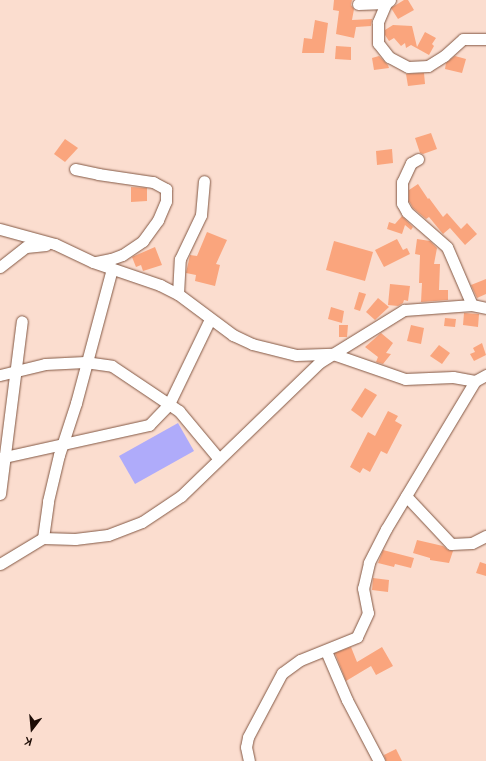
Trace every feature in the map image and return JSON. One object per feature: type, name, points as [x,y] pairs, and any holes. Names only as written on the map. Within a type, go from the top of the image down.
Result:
[{"type":"street","points":[[358,4],[388,2]]},
{"type":"street","points":[[388,2],[378,22],[378,43],[388,58],[408,67],[428,66],[444,56],[462,39],[486,39]]},
{"type":"street","points":[[418,159],[411,163],[402,182],[402,203],[412,216],[447,247],[472,305]]},
{"type":"street","points":[[75,169],[153,182],[166,189],[166,201],[158,220],[143,241],[122,255],[111,259],[93,262]]},
{"type":"street","points":[[178,294],[180,259],[201,215],[204,181]]},
{"type":"street","points":[[0,229],[55,244],[93,262],[160,285],[178,294],[233,335],[252,344],[296,355],[333,354],[405,379],[453,377],[475,381]]},
{"type":"street","points":[[0,267],[26,246],[55,244]]},
{"type":"street","points":[[43,538],[48,501],[112,269]]},
{"type":"street","points":[[0,564],[43,538],[75,539],[108,535],[142,522],[181,496],[320,362],[404,310],[472,305],[486,308]]},
{"type":"street","points":[[2,457],[149,425],[169,404],[210,318]]},
{"type":"street","points":[[0,494],[2,457],[17,371],[22,321]]},
{"type":"street","points":[[0,375],[45,364],[86,362],[112,366],[179,411],[219,459]]},
{"type":"street","points":[[249,761],[246,748],[248,737],[282,673],[300,660],[326,651],[357,637],[368,613],[363,588],[370,563],[386,529],[475,381],[486,375]]},
{"type":"street","points":[[406,496],[451,544],[472,543],[486,536]]},
{"type":"street","points":[[326,651],[347,700],[379,761]]},
{"type":"shaded area","points":[[178,423],[194,451],[135,484],[119,456]]},
{"type":"building","points":[[334,0],[352,0],[351,5],[354,9],[352,20],[372,19],[371,26],[356,27],[354,38],[336,34],[339,11],[333,10]]},
{"type":"building","points":[[404,0],[408,0],[414,10],[398,19],[391,8]]},
{"type":"building","points":[[315,20],[328,23],[324,53],[302,53],[304,38],[312,39]]},
{"type":"building","points":[[393,25],[412,26],[417,47],[425,32],[436,38],[432,44],[434,46],[429,55],[411,45],[406,48],[405,43],[401,46],[394,38],[389,41],[385,35],[385,30]]},
{"type":"building","points":[[336,46],[351,47],[351,60],[335,59]]},
{"type":"building","points":[[379,56],[389,68],[374,70],[372,58]]},
{"type":"building","points":[[455,56],[466,59],[462,73],[445,69],[446,63]]},
{"type":"building","points":[[424,73],[425,84],[408,86],[406,74]]},
{"type":"building","points":[[431,133],[437,149],[423,154],[420,153],[415,138]]},
{"type":"building","points":[[65,139],[78,148],[65,162],[54,154]]},
{"type":"building","points":[[392,149],[393,163],[377,165],[376,151]]},
{"type":"building","points":[[418,184],[443,217],[447,213],[461,229],[467,223],[477,234],[465,245],[450,228],[443,234],[429,217],[426,219],[413,208],[409,201],[409,190]]},
{"type":"building","points":[[131,187],[147,188],[147,201],[131,202]]},
{"type":"building","points":[[402,216],[413,227],[411,230],[405,225],[402,234],[387,229],[389,222],[395,224]]},
{"type":"building","points":[[207,232],[227,240],[216,264],[220,265],[215,286],[195,281],[196,275],[186,273],[190,255],[197,256]]},
{"type":"building","points":[[397,239],[403,250],[407,248],[410,254],[384,267],[375,250]]},
{"type":"building","points":[[417,239],[430,241],[437,248],[434,264],[440,264],[439,290],[448,290],[448,300],[421,302],[422,283],[419,283],[420,255],[415,254]]},
{"type":"building","points":[[334,241],[373,252],[365,281],[326,270]]},
{"type":"building","points":[[155,247],[162,265],[143,271],[141,265],[136,267],[132,257]]},
{"type":"building","points":[[486,279],[486,294],[477,298],[471,285]]},
{"type":"building","points":[[390,284],[410,286],[408,301],[404,300],[403,303],[398,306],[388,305]]},
{"type":"building","points":[[359,292],[366,294],[360,311],[354,309]]},
{"type":"building","points":[[378,298],[389,307],[375,320],[366,312]]},
{"type":"building","points":[[331,307],[344,311],[342,323],[328,319]]},
{"type":"building","points":[[464,313],[479,314],[478,327],[463,325]]},
{"type":"building","points":[[445,318],[456,319],[455,327],[444,326]]},
{"type":"building","points":[[339,325],[348,325],[347,337],[339,337]]},
{"type":"building","points":[[411,325],[424,328],[421,344],[407,341]]},
{"type":"building","points":[[381,333],[393,343],[386,353],[391,354],[383,364],[376,362],[378,357],[365,347]]},
{"type":"building","points":[[482,343],[486,355],[474,361],[470,354],[475,352],[473,348]]},
{"type":"building","points":[[439,345],[450,353],[442,364],[430,356]]},
{"type":"building","points":[[365,388],[377,395],[362,418],[351,410]]},
{"type":"building","points":[[388,411],[398,416],[395,421],[402,425],[387,454],[381,451],[370,472],[363,468],[360,473],[350,467],[368,432],[375,436]]},
{"type":"building","points":[[417,540],[443,546],[448,550],[453,551],[449,563],[430,560],[430,558],[413,553]]},
{"type":"building","points":[[383,550],[414,558],[411,568],[395,564],[394,567],[378,563]]},
{"type":"building","points":[[480,562],[486,564],[486,576],[476,573]]},
{"type":"building","points":[[373,578],[389,580],[388,592],[372,590]]},
{"type":"building","points":[[351,647],[357,662],[382,647],[393,666],[376,675],[371,666],[346,681],[335,653]]},
{"type":"building","points":[[396,749],[402,761],[386,761],[384,755]]}]
